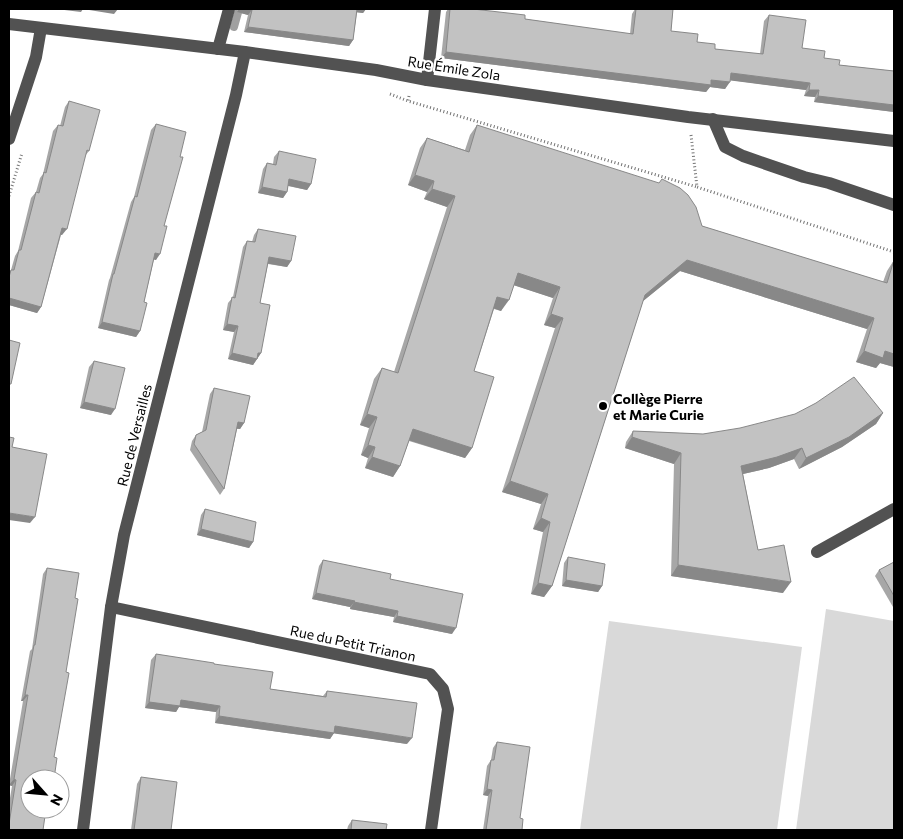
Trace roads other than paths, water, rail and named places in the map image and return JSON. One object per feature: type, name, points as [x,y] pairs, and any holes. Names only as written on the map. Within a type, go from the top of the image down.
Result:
[{"type":"street","points":[[218,49],[229,9]]},
{"type":"street","points":[[427,80],[435,9]]},
{"type":"street","name":"Rue Émile Zola","points":[[9,24],[245,52],[688,117],[894,141]]},
{"type":"street","points":[[9,139],[36,57],[41,28]]},
{"type":"street","name":"Rue de Versailles","points":[[83,830],[111,606],[124,535],[236,95],[245,52]]},
{"type":"street","points":[[713,119],[725,147],[743,156],[894,205]]},
{"type":"street","points":[[817,552],[894,509]]},
{"type":"street","name":"Rue du Petit Trianon","points":[[111,606],[430,674],[443,689],[448,709],[431,830]]},
{"type":"waterway","points":[[234,27],[239,9]]},
{"type":"place","name":"Collège Pierre et Marie Curie","points":[[603,406]]}]
